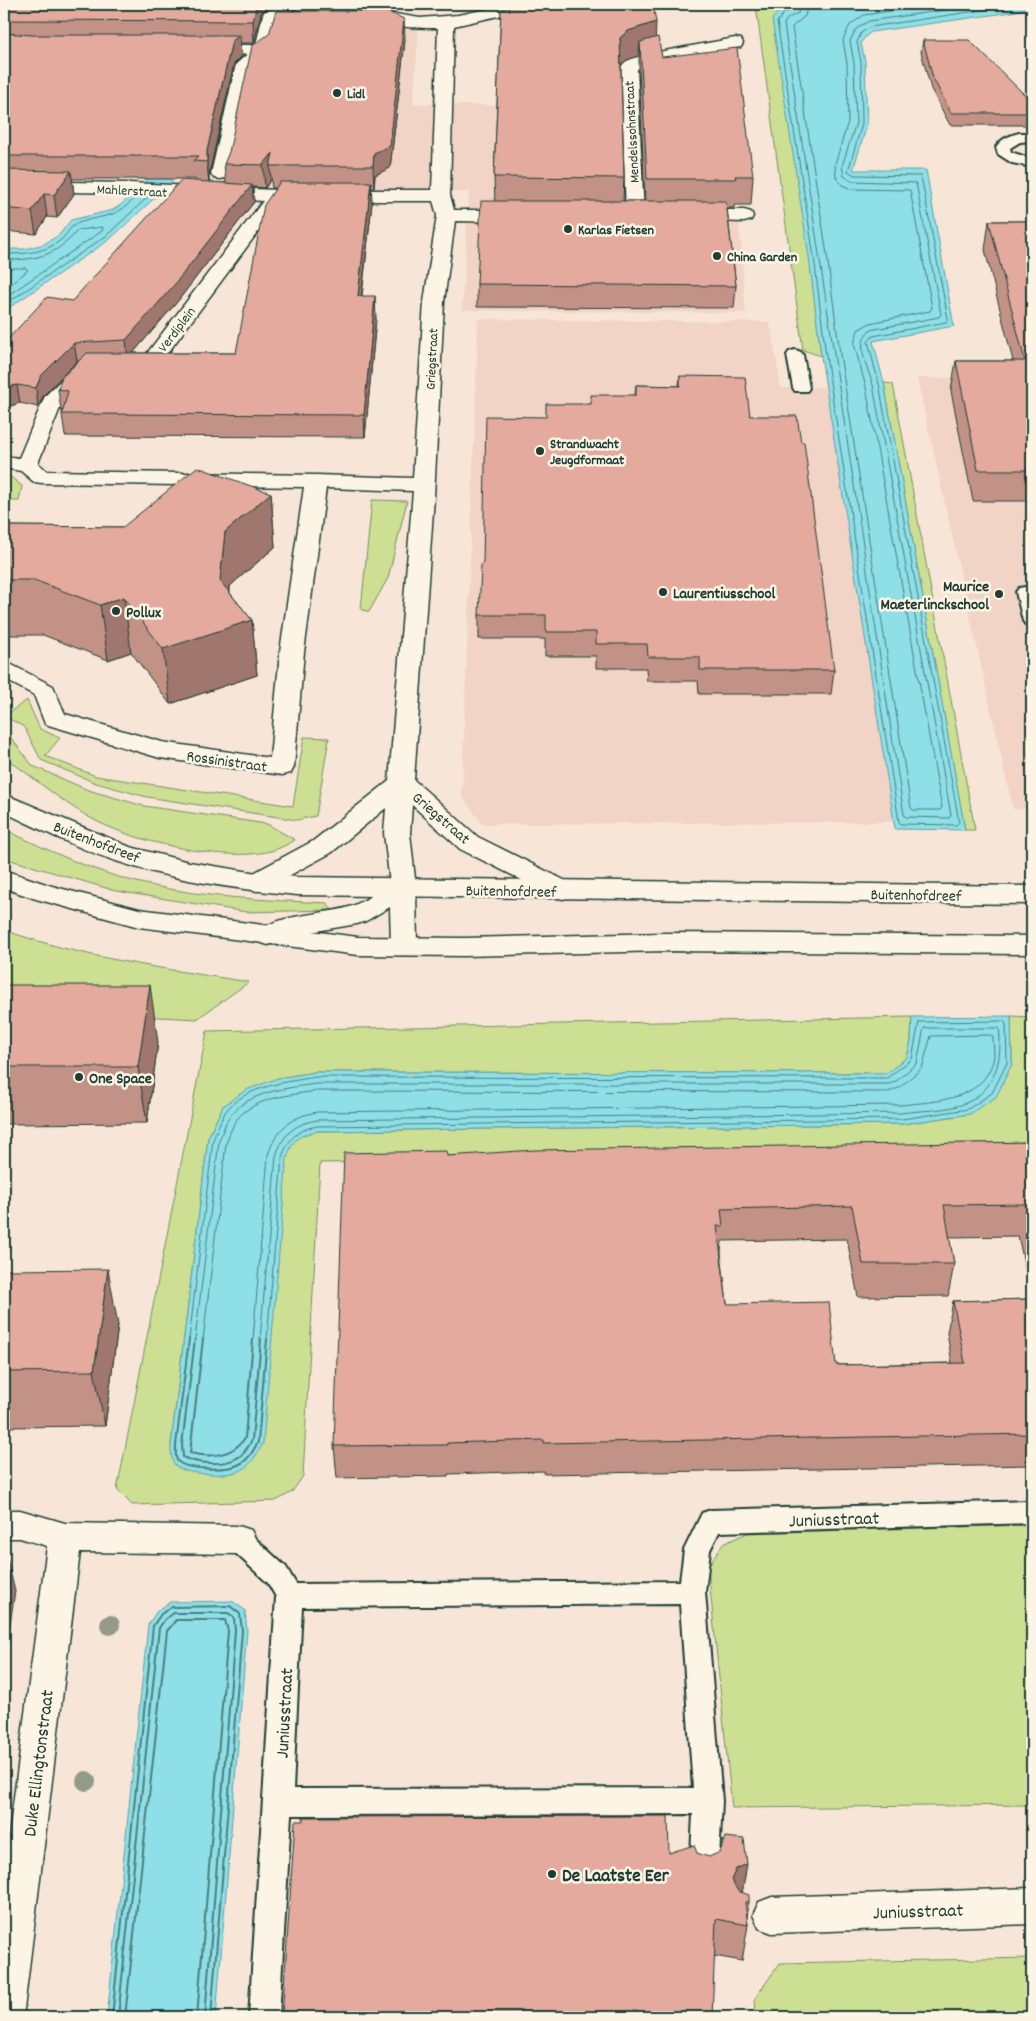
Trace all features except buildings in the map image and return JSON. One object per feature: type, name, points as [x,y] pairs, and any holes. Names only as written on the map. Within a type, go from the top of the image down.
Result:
[{"type":"street","points":[[220,174],[244,64],[263,50],[271,14],[292,4]]},
{"type":"street","points":[[364,4],[381,17],[408,22],[446,23],[532,4]]},
{"type":"street","name":"Griegstraat","points":[[404,946],[403,888],[397,833],[424,485],[434,302],[446,215],[441,195],[446,23]]},
{"type":"street","name":"Mendelssohnstraat","points":[[635,216],[629,67],[643,60],[735,43]]},
{"type":"street","points":[[184,50],[263,50]]},
{"type":"street","name":"Mahlerstraat","points":[[4,186],[130,188],[172,192],[276,196],[441,195]]},
{"type":"street","name":"Verdiplein","points":[[27,464],[55,396],[84,367],[148,366],[276,196]]},
{"type":"street","points":[[446,215],[535,216]]},
{"type":"street","points":[[615,216],[655,216]]},
{"type":"street","points":[[675,216],[744,216]]},
{"type":"street","points":[[4,462],[27,464],[42,477],[316,481],[424,485]]},
{"type":"street","name":"Rossinistraat","points":[[4,670],[45,692],[54,719],[160,750],[282,768],[292,652],[316,481]]},
{"type":"street","name":"Griegstraat","points":[[257,882],[322,847],[402,783]]},
{"type":"street","name":"Griegstraat","points":[[402,783],[469,843],[563,890]]},
{"type":"street","name":"Buitenhofdreef","points":[[4,802],[67,832],[122,854],[189,870],[257,882],[297,886],[1032,895]]},
{"type":"street","points":[[4,878],[45,893],[140,918],[268,936],[358,946],[665,942],[1032,945]]},
{"type":"street","points":[[268,936],[294,926],[357,915],[403,888]]},
{"type":"street","points":[[4,1524],[20,1524],[65,1537],[239,1540]]},
{"type":"street","name":"Duke Ellingtonstraat","points":[[4,2017],[65,1537]]},
{"type":"street","name":"Juniusstraat","points":[[757,1915],[1032,1906]]},
{"type":"lane","points":[[1032,137],[1018,137],[1009,141],[1003,148],[1006,154],[1017,160],[1032,162]]},
{"type":"lane","points":[[216,194],[220,174]]},
{"type":"lane","points":[[795,355],[801,388]]},
{"type":"lane","points":[[1025,592],[1032,621]]},
{"type":"lane","name":"Juniusstraat","points":[[704,1878],[708,1801],[692,1592],[697,1550],[711,1521],[1032,1512]]},
{"type":"lane","points":[[239,1540],[277,1576],[289,1596],[692,1592]]},
{"type":"lane","name":"Juniusstraat","points":[[264,2017],[289,1596]]},
{"type":"lane","points":[[278,1802],[708,1801]]},
{"type":"shaded area","points":[[270,22],[419,28],[413,104],[586,107],[591,219],[739,219],[746,313],[462,310],[469,192],[270,193],[221,187]]},
{"type":"shaded area","name":"Laurentiusschool","points":[[478,319],[770,322],[781,388],[826,387],[894,822],[482,824],[462,796]]},
{"type":"shaded area","name":"Maurice Maeterlinckschool","points":[[917,378],[1032,379],[1032,809],[1013,809]]},
{"type":"green space","points":[[731,4],[796,4],[781,9],[821,356],[803,350],[756,6]]},
{"type":"green space","points":[[884,383],[893,384],[975,830],[965,830]]},
{"type":"green space","points":[[4,473],[22,486],[19,501],[4,501]]},
{"type":"green space","points":[[372,500],[407,501],[388,578],[369,612],[361,609]]},
{"type":"green space","points":[[27,700],[40,729],[60,738],[45,756],[96,776],[293,806],[304,737],[329,738],[316,816],[297,820],[147,797],[96,783],[41,760],[24,727],[4,716]]},
{"type":"green space","points":[[4,729],[33,766],[88,790],[144,806],[267,824],[295,840],[271,851],[251,854],[228,854],[177,847],[126,834],[87,816],[4,757]]},
{"type":"green space","points":[[4,829],[91,868],[145,884],[213,895],[327,903],[332,910],[246,912],[116,891],[4,858]]},
{"type":"green space","points":[[4,930],[34,940],[94,955],[249,982],[197,1019],[140,1016],[4,1016]]},
{"type":"green space","points":[[1011,1016],[1032,1017],[1032,1152],[320,1163],[303,1476],[292,1492],[276,1501],[132,1505],[117,1490],[207,1031],[912,1017],[911,1041],[907,1057],[888,1073],[315,1072],[278,1078],[223,1106],[208,1138],[171,1445],[292,1143],[301,1135],[317,1131],[902,1124],[970,1114],[1012,1064]]},
{"type":"green space","points":[[1032,1525],[1032,1805],[732,1808],[708,1567],[723,1544],[747,1533]]},
{"type":"green space","points":[[1032,1958],[1032,2017],[756,2017],[755,1998],[780,1963]]},
{"type":"water","points":[[796,4],[1032,4],[1032,7],[1012,12],[871,32],[861,43],[865,61],[867,125],[853,170],[926,170],[954,326],[873,341],[884,383],[965,830],[895,829],[821,356],[809,257],[772,19],[781,9]]},
{"type":"water","points":[[168,159],[199,160],[174,180],[109,240],[4,311],[4,249],[25,249],[44,244],[59,235],[71,220],[113,210],[122,204]]},
{"type":"water","points":[[1011,1016],[1012,1064],[996,1097],[970,1114],[902,1124],[317,1131],[300,1137],[291,1146],[287,1158],[263,1443],[249,1464],[237,1472],[214,1474],[194,1472],[178,1468],[174,1464],[171,1445],[208,1138],[223,1106],[246,1090],[278,1078],[315,1072],[887,1073],[907,1057],[911,1041],[912,1017]]},
{"type":"water","points":[[232,1601],[245,1610],[247,1631],[216,2017],[107,2017],[148,1625],[157,1611],[170,1602]]},
{"type":"place","name":"Lidl","points":[[337,93]]},
{"type":"place","name":"Karlas Fietsen","points":[[568,229]]},
{"type":"place","name":"China Garden","points":[[717,256]]},
{"type":"place","name":"Strandwacht Jeugdformaat","points":[[540,451]]},
{"type":"place","name":"Laurentiusschool","points":[[663,592]]},
{"type":"place","name":"Maurice Maeterlinckschool","points":[[999,594]]},
{"type":"place","name":"Pollux","points":[[116,611]]},
{"type":"place","name":"One Space","points":[[79,1077]]},
{"type":"place","name":"De Laatste Eer","points":[[552,1874]]}]
